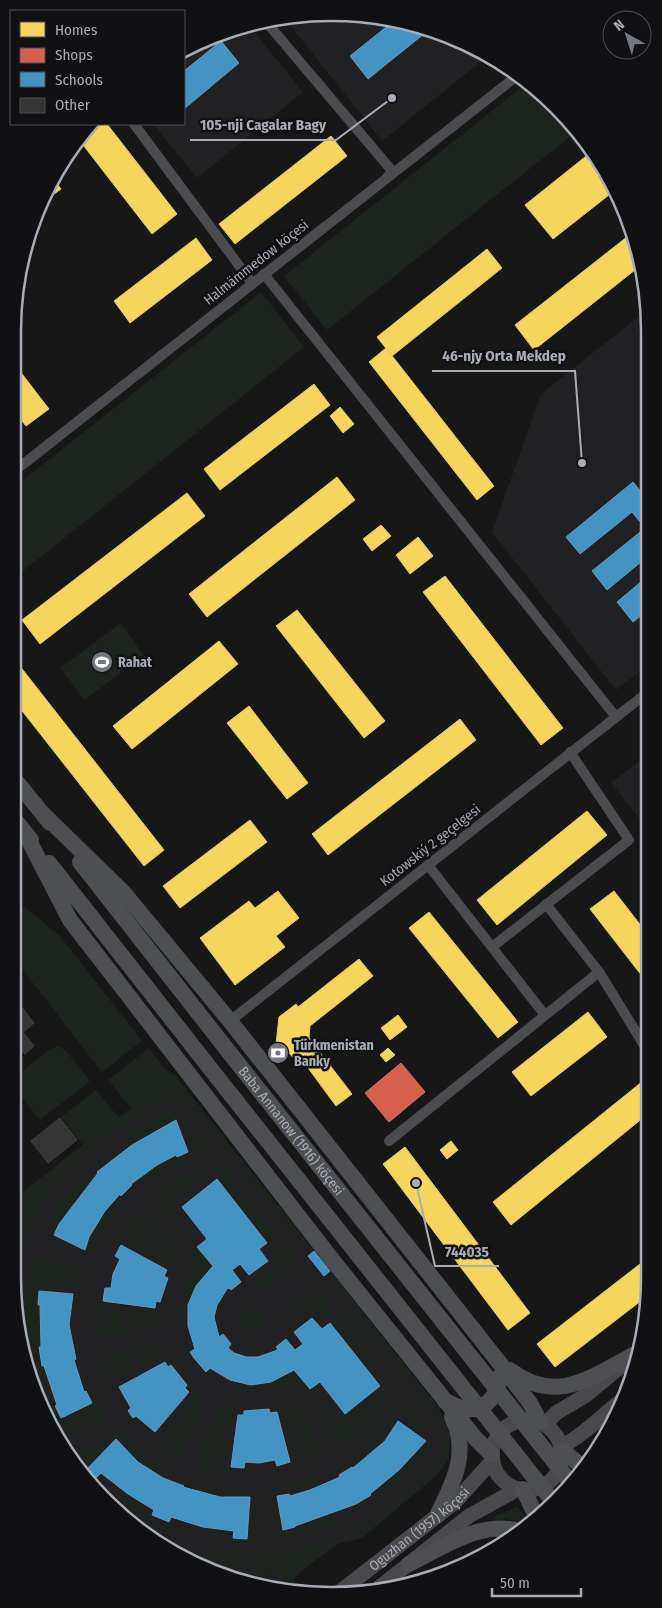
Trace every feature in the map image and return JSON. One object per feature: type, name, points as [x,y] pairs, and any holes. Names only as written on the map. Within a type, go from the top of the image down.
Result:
[{"type":"main road","name":"Baba Annanow (1916) köçesi","points":[[21,787],[566,1478]]},
{"type":"main road","points":[[43,814],[124,893],[230,1021],[498,1361],[530,1403],[542,1424]]},
{"type":"main road","name":"Baba Annanow (1916) köçesi","points":[[21,828],[549,1497]]},
{"type":"main road","points":[[24,832],[70,920],[445,1402],[492,1458],[501,1478],[520,1489],[533,1511]]},
{"type":"main road","points":[[498,1361],[522,1379],[537,1385],[570,1387],[630,1356]]},
{"type":"main road","points":[[542,1424],[586,1394],[630,1358]]},
{"type":"main road","points":[[445,1402],[468,1410],[487,1402],[499,1385],[498,1361]]},
{"type":"main road","points":[[437,1516],[456,1477],[462,1452],[455,1422],[445,1402]]},
{"type":"main road","points":[[561,1449],[579,1438],[596,1420],[612,1407]]},
{"type":"main road","points":[[492,1458],[496,1439],[507,1426],[517,1421],[529,1420],[542,1424],[555,1434],[561,1449],[558,1472],[543,1486],[520,1489]]},
{"type":"main road","points":[[561,1449],[579,1463]]},
{"type":"main road","name":"Oguzhan (1957) köçesi","points":[[347,1586],[437,1516],[476,1481],[492,1458]]},
{"type":"main road","name":"Oguzhan (1957) köçesi","points":[[387,1582],[469,1516],[520,1489]]},
{"type":"main road","points":[[409,1564],[474,1531],[512,1529]]},
{"type":"street","points":[[135,125],[252,283],[393,172],[271,27]]},
{"type":"street","name":"Halmämmedow köçesi","points":[[21,466],[512,79]]},
{"type":"street","points":[[264,274],[616,717]]},
{"type":"street","name":"Kotowskiý 2 geçelgesi","points":[[230,1021],[641,697]]},
{"type":"street","points":[[492,947],[629,840],[570,752]]},
{"type":"street","points":[[428,865],[544,1014]]},
{"type":"street","points":[[546,904],[599,972],[641,1040]]},
{"type":"street","points":[[389,1141],[544,1014],[599,972]]},
{"type":"shaded area","points":[[331,21],[391,27],[450,45],[482,61],[382,141],[289,24]]},
{"type":"shaded area","points":[[254,31],[303,92],[197,178],[154,125],[185,125],[185,58],[212,45]]},
{"type":"shaded area","points":[[522,87],[550,112],[571,135],[327,330],[284,276]]},
{"type":"shaded area","points":[[261,292],[304,347],[21,573],[21,482]]},
{"type":"shaded area","points":[[640,315],[641,670],[616,690],[492,532],[541,394]]},
{"type":"shaded area","name":"Rahat","points":[[121,623],[144,656],[84,700],[61,668]]},
{"type":"shaded area","points":[[641,759],[641,820],[611,783]]},
{"type":"shaded area","points":[[21,905],[60,936],[142,1041],[102,1072],[21,967]]},
{"type":"shaded area","points":[[59,1046],[66,1051],[90,1081],[40,1120],[21,1096],[21,1072],[50,1049]]},
{"type":"shaded area","points":[[149,1048],[165,1070],[174,1074],[313,1251],[309,1254],[193,1107],[179,1100],[160,1103],[138,1114],[115,1130],[72,1169],[46,1199],[21,1252],[21,1195],[83,1145],[61,1117],[96,1090],[119,1118],[131,1108],[108,1080]]},
{"type":"shaded area","points":[[174,1074],[439,1408],[450,1437],[449,1458],[436,1476],[362,1538],[336,1544],[299,1573],[293,1584],[271,1581],[231,1570],[194,1555],[159,1535],[127,1510],[85,1466],[63,1432],[45,1396],[32,1357],[24,1317],[21,1277],[21,1193]]},
{"type":"shaded area","points":[[177,1112],[187,1118],[197,1129],[204,1142],[205,1152],[197,1156],[180,1118],[146,1133],[126,1146],[121,1139],[153,1120]]},
{"type":"shaded area","points":[[190,1152],[192,1157],[149,1180],[145,1174],[176,1156],[177,1158]]},
{"type":"shaded area","points":[[222,1165],[277,1235],[269,1241],[212,1169],[170,1201],[180,1214],[168,1223],[153,1205],[154,1197],[177,1181],[195,1173]]},
{"type":"shaded area","points":[[77,1181],[84,1186],[55,1231],[48,1228],[63,1201]]},
{"type":"shaded area","points":[[109,1207],[116,1212],[92,1253],[84,1255],[92,1239],[89,1237]]},
{"type":"shaded area","points":[[134,1216],[145,1221],[173,1249],[180,1261],[177,1271],[151,1256],[159,1242],[150,1238],[142,1252],[129,1244],[136,1230],[129,1226],[121,1240],[117,1237]]},
{"type":"shaded area","points":[[181,1228],[212,1266],[205,1272],[192,1293],[189,1301],[187,1326],[178,1327],[179,1305],[195,1270],[196,1262],[192,1248],[177,1231]]},
{"type":"shaded area","points":[[283,1242],[297,1260],[262,1288],[255,1286],[252,1283],[278,1263],[270,1252]]},
{"type":"shaded area","points":[[37,1258],[74,1268],[81,1273],[81,1289],[28,1285],[33,1261]]},
{"type":"shaded area","points":[[330,1272],[444,1417],[450,1437],[450,1448],[443,1468],[361,1538],[357,1528],[395,1503],[423,1478],[434,1465],[442,1453],[445,1436],[440,1420],[326,1275]]},
{"type":"shaded area","points":[[319,1289],[334,1307],[321,1317],[313,1307],[287,1327],[283,1322],[283,1317]]},
{"type":"shaded area","points":[[27,1290],[38,1291],[38,1324],[25,1324]]},
{"type":"shaded area","points":[[95,1305],[99,1306],[98,1322],[106,1323],[108,1307],[124,1309],[122,1325],[131,1326],[133,1310],[163,1314],[159,1323],[153,1327],[130,1333],[101,1336],[94,1328]]},
{"type":"shaded area","points":[[251,1308],[259,1311],[262,1319],[259,1327],[251,1330],[243,1327],[240,1319],[243,1311]]},
{"type":"shaded area","points":[[340,1315],[376,1360],[368,1366],[332,1321]]},
{"type":"shaded area","points":[[26,1330],[39,1330],[40,1346],[38,1347],[41,1367],[44,1367],[47,1380],[40,1382]]},
{"type":"shaded area","points":[[154,1345],[163,1346],[170,1354],[144,1367],[136,1353],[128,1358],[135,1372],[121,1379],[114,1365],[106,1369],[113,1383],[109,1385],[101,1362],[104,1354]]},
{"type":"shaded area","points":[[294,1371],[310,1392],[307,1395],[302,1390],[290,1387],[254,1391],[226,1387],[228,1380],[245,1384],[262,1384],[278,1380]]},
{"type":"shaded area","points":[[49,1387],[59,1417],[56,1419],[42,1389]]},
{"type":"shaded area","points":[[389,1388],[377,1411],[361,1430],[346,1442],[340,1442],[335,1438],[322,1417],[330,1410],[339,1421],[350,1413],[353,1416]]},
{"type":"shaded area","points":[[198,1389],[204,1398],[202,1407],[183,1451],[179,1455],[171,1454],[153,1441],[156,1438],[168,1448],[174,1441],[162,1431],[172,1419],[184,1429],[190,1422],[178,1412]]},
{"type":"shaded area","points":[[279,1402],[289,1403],[300,1414],[312,1429],[323,1450],[318,1459],[297,1468],[296,1463],[311,1458],[309,1451],[294,1455],[289,1440],[305,1435],[302,1426],[287,1430]]},
{"type":"shaded area","points":[[101,1404],[104,1410],[103,1417],[67,1439],[58,1424]]},
{"type":"shaded area","points":[[229,1405],[234,1406],[230,1435],[215,1433],[213,1442],[229,1445],[227,1460],[212,1458],[211,1467],[226,1469],[226,1473],[204,1469],[198,1460],[202,1446],[214,1420]]},
{"type":"shaded area","points":[[402,1407],[411,1407],[425,1424],[421,1429],[397,1410]]},
{"type":"shaded area","points":[[392,1416],[396,1420],[388,1433],[367,1455],[362,1450]]},
{"type":"shaded area","points":[[428,1428],[433,1439],[430,1448],[396,1486],[388,1482],[416,1453],[419,1454],[429,1441],[422,1436]]},
{"type":"shaded area","points":[[116,1429],[147,1457],[171,1472],[170,1475],[158,1469],[156,1472],[127,1450],[129,1448],[117,1436],[85,1467],[77,1455],[81,1451]]},
{"type":"shaded area","points":[[89,1471],[112,1492],[110,1494]]},
{"type":"shaded area","points":[[318,1477],[321,1484],[293,1493],[270,1495],[276,1489]]},
{"type":"shaded area","points":[[197,1483],[225,1490],[249,1491],[249,1494],[254,1495],[258,1539],[250,1544],[217,1542],[218,1538],[250,1541],[253,1496],[203,1491],[195,1489]]},
{"type":"shaded area","points":[[121,1492],[152,1510],[149,1516],[183,1530],[182,1534],[147,1519],[115,1499]]},
{"type":"shaded area","points":[[270,1500],[276,1500],[282,1532],[298,1529],[298,1527],[336,1514],[339,1522],[302,1534],[278,1538],[273,1529]]},
{"type":"shaded area","points":[[517,1507],[526,1517],[521,1522],[505,1519],[492,1520],[493,1517]]},
{"type":"shaded area","points":[[338,1538],[340,1543],[299,1572],[292,1584],[249,1575],[249,1570],[244,1563],[277,1579],[282,1570],[279,1564],[273,1564],[270,1568],[275,1576],[267,1574],[247,1561],[237,1563],[231,1570],[207,1561],[199,1551],[234,1556],[252,1556],[287,1552]]},
{"type":"building: Homes","points":[[100,125],[108,125],[177,214],[152,234],[83,145]]},
{"type":"building: Homes","points":[[331,136],[347,156],[235,244],[219,224]]},
{"type":"building: Homes","points":[[587,156],[609,195],[553,239],[525,205]]},
{"type":"building: Homes","points":[[58,185],[61,189],[52,195]]},
{"type":"building: Homes","points":[[196,238],[212,260],[130,323],[114,301]]},
{"type":"building: Homes","points":[[626,238],[635,270],[534,350],[515,325]]},
{"type":"building: Homes","points":[[487,249],[502,268],[392,356],[377,337]]},
{"type":"building: Homes","points":[[386,348],[494,486],[477,500],[369,362]]},
{"type":"building: Homes","points":[[21,373],[49,409],[26,426],[21,420]]},
{"type":"building: Homes","points":[[314,384],[330,405],[220,490],[204,469]]},
{"type":"building: Homes","points":[[340,407],[354,424],[343,433],[330,416]]},
{"type":"building: Homes","points":[[337,477],[355,500],[207,617],[189,594]]},
{"type":"building: Homes","points":[[187,493],[205,516],[40,644],[22,620]]},
{"type":"building: Homes","points":[[381,525],[391,536],[372,551],[363,539]]},
{"type":"building: Homes","points":[[418,537],[433,556],[410,574],[396,555]]},
{"type":"building: Homes","points":[[445,576],[563,728],[541,745],[423,592]]},
{"type":"building: Homes","points":[[297,610],[385,721],[364,738],[276,626]]},
{"type":"building: Homes","points":[[219,641],[238,664],[132,749],[113,726]]},
{"type":"building: Homes","points":[[21,667],[164,850],[144,866],[21,709]]},
{"type":"building: Homes","points":[[249,706],[308,783],[287,799],[227,723]]},
{"type":"building: Homes","points":[[460,719],[476,740],[328,855],[312,834]]},
{"type":"building: Homes","points":[[587,811],[607,835],[497,925],[477,900]]},
{"type":"building: Homes","points":[[250,820],[267,842],[180,908],[163,886]]},
{"type":"building: Homes","points":[[278,891],[299,918],[276,936],[285,947],[235,985],[200,938],[249,901],[255,908]]},
{"type":"building: Homes","points":[[614,891],[641,926],[641,975],[590,909]]},
{"type":"building: Homes","points":[[429,912],[518,1022],[498,1038],[409,928]]},
{"type":"building: Homes","points":[[359,959],[373,976],[310,1026],[309,1038],[352,1094],[336,1106],[300,1057],[295,1060],[289,1053],[285,1056],[276,1044],[279,1017],[296,1004],[298,1007]]},
{"type":"building: Homes","points":[[588,1012],[607,1037],[531,1096],[512,1072]]},
{"type":"building: Homes","points":[[398,1015],[407,1027],[390,1040],[381,1028]]},
{"type":"building: Homes","points":[[388,1048],[395,1055],[386,1062],[380,1055]]},
{"type":"building: Homes","points":[[641,1083],[641,1119],[511,1225],[493,1202]]},
{"type":"building: Homes","points":[[451,1141],[458,1150],[447,1159],[440,1150]]},
{"type":"building: Homes","points":[[405,1147],[530,1313],[508,1330],[383,1164]]},
{"type":"building: Homes","points":[[641,1263],[640,1302],[555,1367],[537,1344]]},
{"type":"building: Shops","points":[[401,1063],[425,1092],[389,1122],[365,1093]]},
{"type":"building: Schools","points":[[387,26],[422,35],[368,79],[350,56]]},
{"type":"building: Schools","points":[[221,42],[239,63],[185,108],[185,70]]},
{"type":"building: Schools","points":[[633,482],[641,492],[641,523],[632,512],[580,554],[566,537]]},
{"type":"building: Schools","points":[[641,531],[641,562],[607,590],[592,571]]},
{"type":"building: Schools","points":[[641,582],[641,616],[633,622],[617,602]]},
{"type":"building: Schools","points":[[176,1120],[188,1152],[177,1157],[176,1155],[157,1165],[131,1184],[121,1196],[120,1194],[105,1211],[89,1237],[85,1250],[54,1235],[59,1224],[97,1172],[132,1145]]},
{"type":"building: Schools","points":[[217,1179],[267,1243],[259,1249],[268,1261],[249,1275],[240,1264],[232,1270],[241,1282],[231,1290],[227,1289],[217,1305],[214,1317],[219,1337],[223,1334],[231,1344],[228,1348],[234,1353],[246,1357],[258,1357],[275,1351],[278,1349],[276,1347],[286,1339],[295,1350],[303,1344],[294,1332],[312,1318],[322,1329],[330,1323],[380,1386],[345,1414],[320,1382],[310,1389],[294,1370],[271,1382],[251,1385],[230,1380],[210,1368],[206,1372],[190,1352],[195,1349],[188,1326],[188,1305],[196,1286],[213,1266],[197,1247],[207,1239],[182,1207]]},
{"type":"building: Schools","points":[[121,1245],[167,1270],[164,1276],[168,1278],[160,1302],[156,1301],[155,1308],[103,1301],[105,1288],[111,1288],[113,1274],[120,1259],[115,1256]]},
{"type":"building: Schools","points":[[314,1251],[330,1271],[324,1276],[308,1256]]},
{"type":"building: Schools","points":[[39,1291],[73,1294],[69,1325],[76,1359],[74,1360],[84,1392],[86,1391],[92,1403],[61,1418],[55,1406],[57,1405],[44,1366],[42,1366],[39,1347],[41,1347]]},
{"type":"building: Schools","points":[[165,1362],[168,1367],[171,1365],[187,1385],[185,1388],[189,1392],[155,1432],[136,1416],[133,1418],[128,1411],[131,1408],[119,1387]]},
{"type":"building: Schools","points":[[269,1409],[270,1413],[277,1412],[290,1462],[277,1466],[275,1460],[259,1463],[245,1462],[244,1468],[231,1467],[238,1415],[244,1415],[244,1411]]},
{"type":"building: Schools","points":[[398,1421],[426,1441],[399,1470],[371,1495],[356,1504],[283,1530],[277,1496],[289,1494],[290,1496],[310,1490],[340,1477],[339,1475],[353,1468],[385,1441]]},
{"type":"building: Schools","points":[[116,1439],[138,1462],[163,1478],[183,1487],[220,1497],[250,1497],[247,1539],[233,1538],[234,1531],[203,1527],[171,1517],[169,1522],[152,1515],[154,1510],[128,1494],[101,1473],[96,1478],[87,1469]]},
{"type":"building: Other","points":[[21,1006],[34,1023],[23,1032],[34,1046],[25,1054],[21,1050]]},
{"type":"building: Other","points":[[60,1118],[77,1140],[48,1163],[31,1141]]},
{"type":"place","name":"105-nji Cagalar Bagy","points":[[392,98]]},
{"type":"place","name":"46-njy Orta Mekdep","points":[[582,463]]},
{"type":"place","name":"Rahat","points":[[102,662]]},
{"type":"place","name":"Türkmenistan Banky","points":[[278,1053]]},
{"type":"place","name":"744035","points":[[416,1183]]}]
